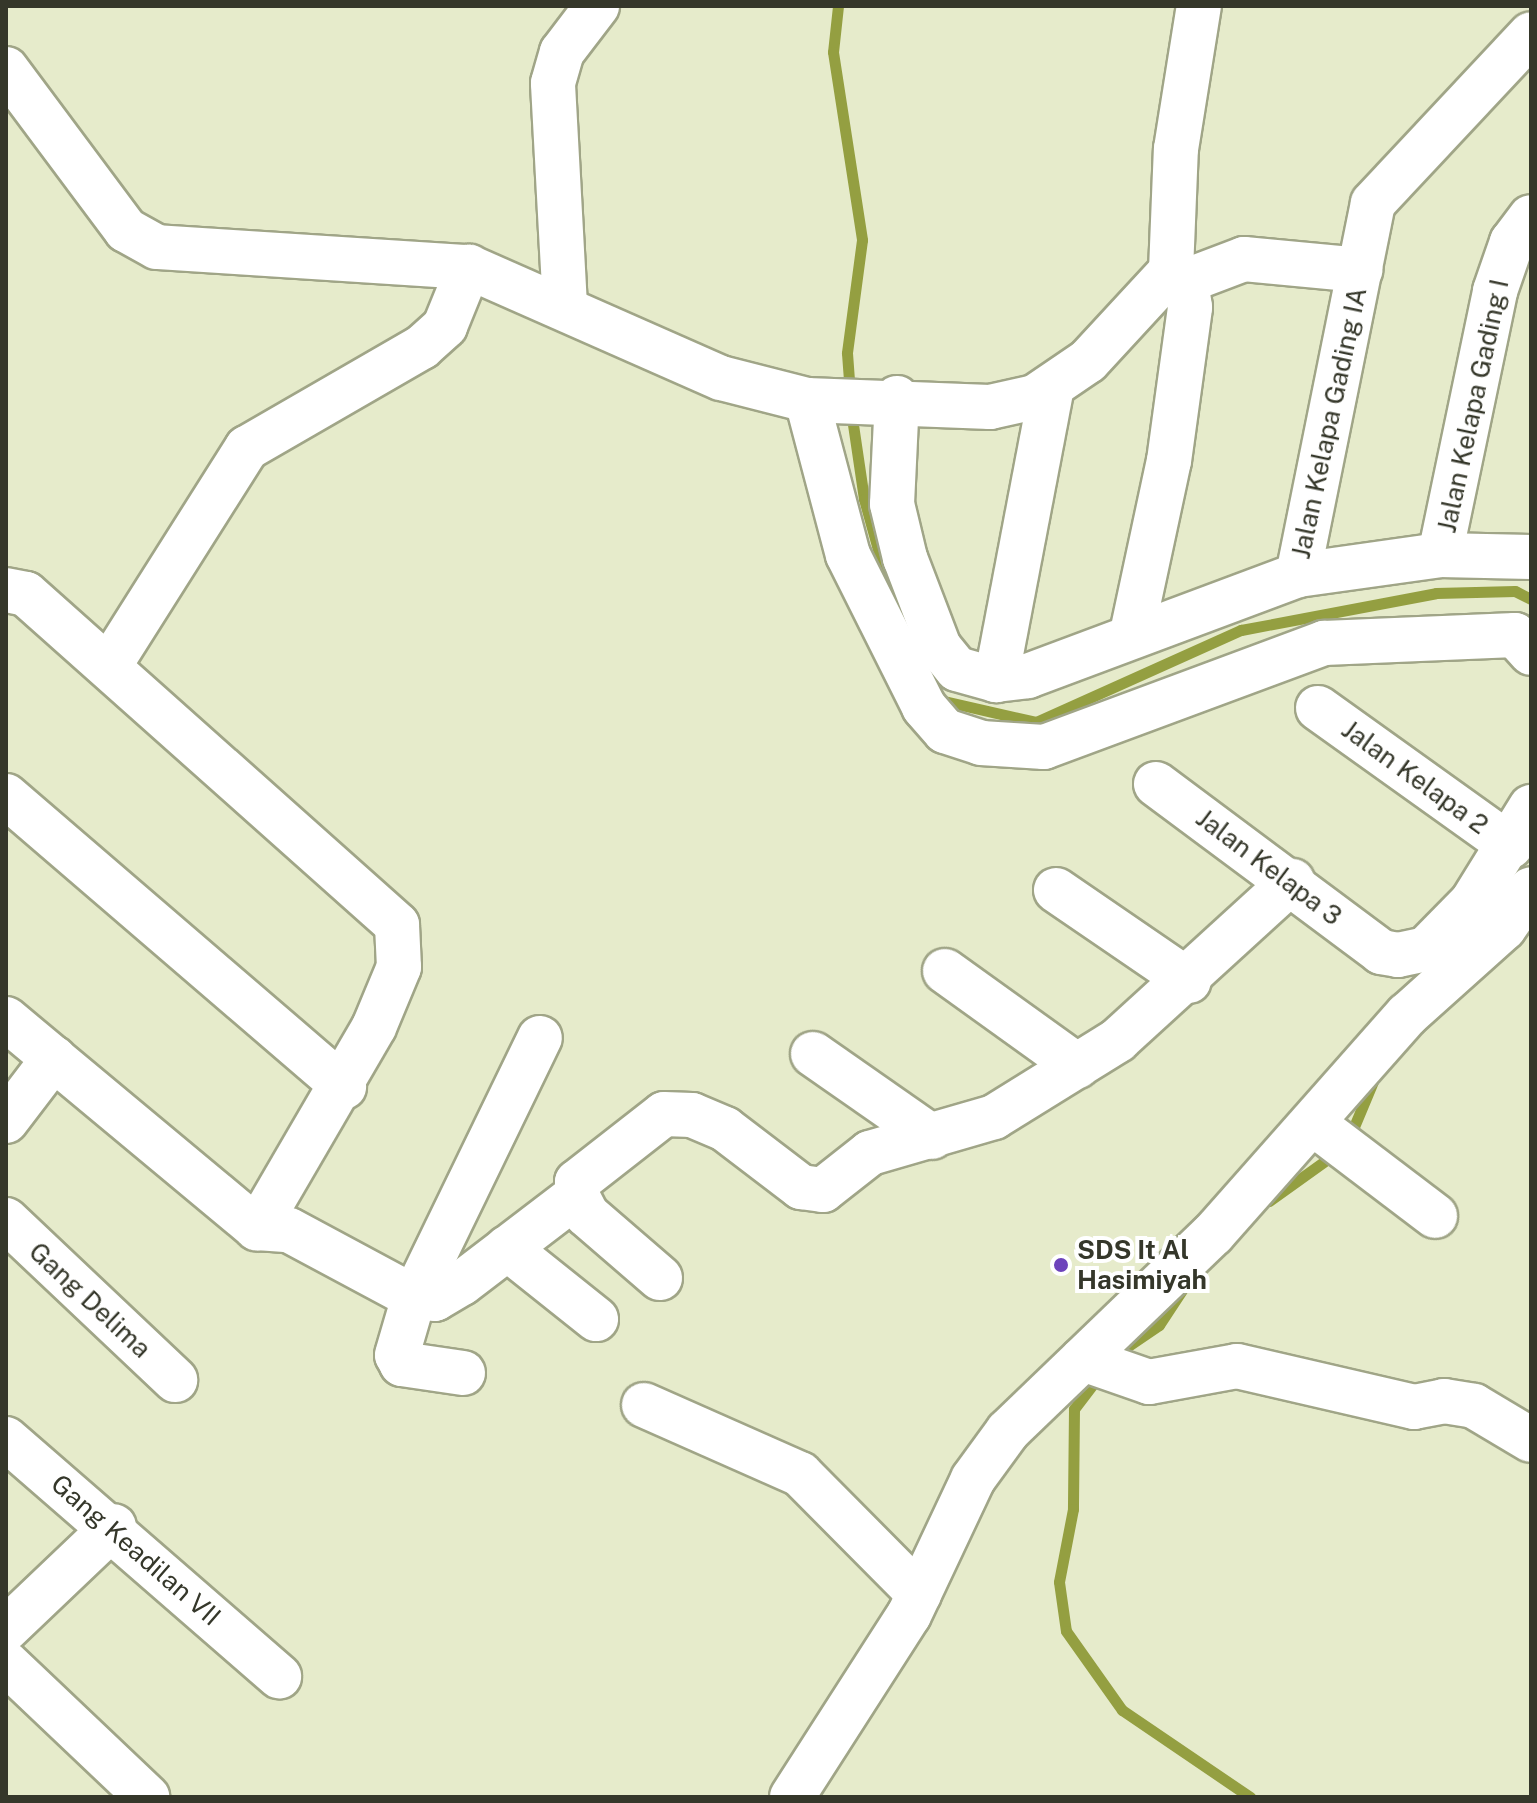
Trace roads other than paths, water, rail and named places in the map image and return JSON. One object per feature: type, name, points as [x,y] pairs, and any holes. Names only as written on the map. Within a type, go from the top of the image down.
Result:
[{"type":"street","points":[[565,306],[553,83],[562,52],[597,6]]},
{"type":"street","points":[[1132,633],[1169,461],[1190,307],[1178,276],[1176,149],[1199,6]]},
{"type":"street","name":"Jalan Kelapa Gading IA","points":[[1298,575],[1373,203],[1531,34]]},
{"type":"street","points":[[6,69],[126,230],[157,247],[469,267],[565,306],[721,378],[815,400],[883,398],[990,407],[1051,391],[996,680]]},
{"type":"street","name":"Jalan Kelapa Gading I","points":[[1440,555],[1495,291],[1512,242],[1531,217]]},
{"type":"street","name":"Jalan Kelapa Gading IA","points":[[1051,391],[1178,276],[1244,259],[1360,270]]},
{"type":"street","points":[[109,666],[247,448],[422,347],[445,326],[469,267]]},
{"type":"street","points":[[883,398],[892,504],[905,558],[939,647],[957,669],[996,680],[1028,676],[1132,633],[1298,575],[1440,555],[1531,557]]},
{"type":"street","points":[[815,400],[848,555],[924,707],[945,731],[981,743],[1044,747],[1324,643],[1526,628]]},
{"type":"street","points":[[6,590],[26,594],[397,925],[399,967],[344,1087],[257,1228]]},
{"type":"street","name":"Jalan Kelapa 2","points":[[1318,708],[1511,846]]},
{"type":"street","name":"Jalan Kelapa 3","points":[[1156,784],[1292,881],[1381,952],[1426,949],[1511,846]]},
{"type":"street","points":[[6,796],[344,1087]]},
{"type":"street","points":[[1511,846],[1531,807]]},
{"type":"street","points":[[660,1278],[587,1215],[577,1195],[577,1182],[664,1114],[692,1115],[725,1129],[801,1187],[823,1190],[870,1153],[994,1117],[1077,1066],[1189,981],[1292,881]]},
{"type":"street","points":[[792,1797],[919,1594],[973,1479],[1008,1431],[1098,1367],[1323,1131],[1407,1015],[1504,928],[1531,889]]},
{"type":"street","points":[[1056,890],[1189,981]]},
{"type":"street","points":[[945,971],[1077,1066]]},
{"type":"street","points":[[6,1019],[257,1228],[289,1230],[414,1297],[435,1299],[577,1195]]},
{"type":"street","points":[[463,1373],[398,1360],[414,1297],[540,1038]]},
{"type":"street","points":[[813,1054],[932,1137]]},
{"type":"street","points":[[6,1121],[54,1058]]},
{"type":"street","points":[[1323,1131],[1435,1216]]},
{"type":"street","name":"Gang Delima","points":[[6,1220],[175,1380]]},
{"type":"street","points":[[507,1248],[596,1319]]},
{"type":"street","points":[[1098,1367],[1167,1381],[1237,1366],[1414,1407],[1444,1401],[1474,1406],[1531,1440]]},
{"type":"street","points":[[644,1405],[800,1474],[919,1594]]},
{"type":"street","name":"Gang Keadilan VII","points":[[6,1439],[114,1526],[272,1670]]},
{"type":"street","points":[[6,1629],[114,1526]]},
{"type":"street","points":[[6,1663],[147,1797]]},
{"type":"waterway","points":[[838,6],[833,52],[862,240],[847,353],[850,394]]},
{"type":"waterway","points":[[851,411],[864,499],[889,589]]},
{"type":"waterway","points":[[944,701],[1036,722],[1241,630],[1436,593],[1515,591],[1531,599]]},
{"type":"waterway","points":[[1348,1141],[1374,1079]]},
{"type":"waterway","points":[[1269,1201],[1336,1153]]},
{"type":"waterway","points":[[1115,1355],[1159,1325],[1182,1290]]},
{"type":"waterway","points":[[1100,1375],[1074,1409],[1073,1509],[1059,1582],[1066,1631],[1122,1710],[1250,1797]]},
{"type":"place","name":"SDS It Al Hasimiyah","points":[[1061,1265]]}]
